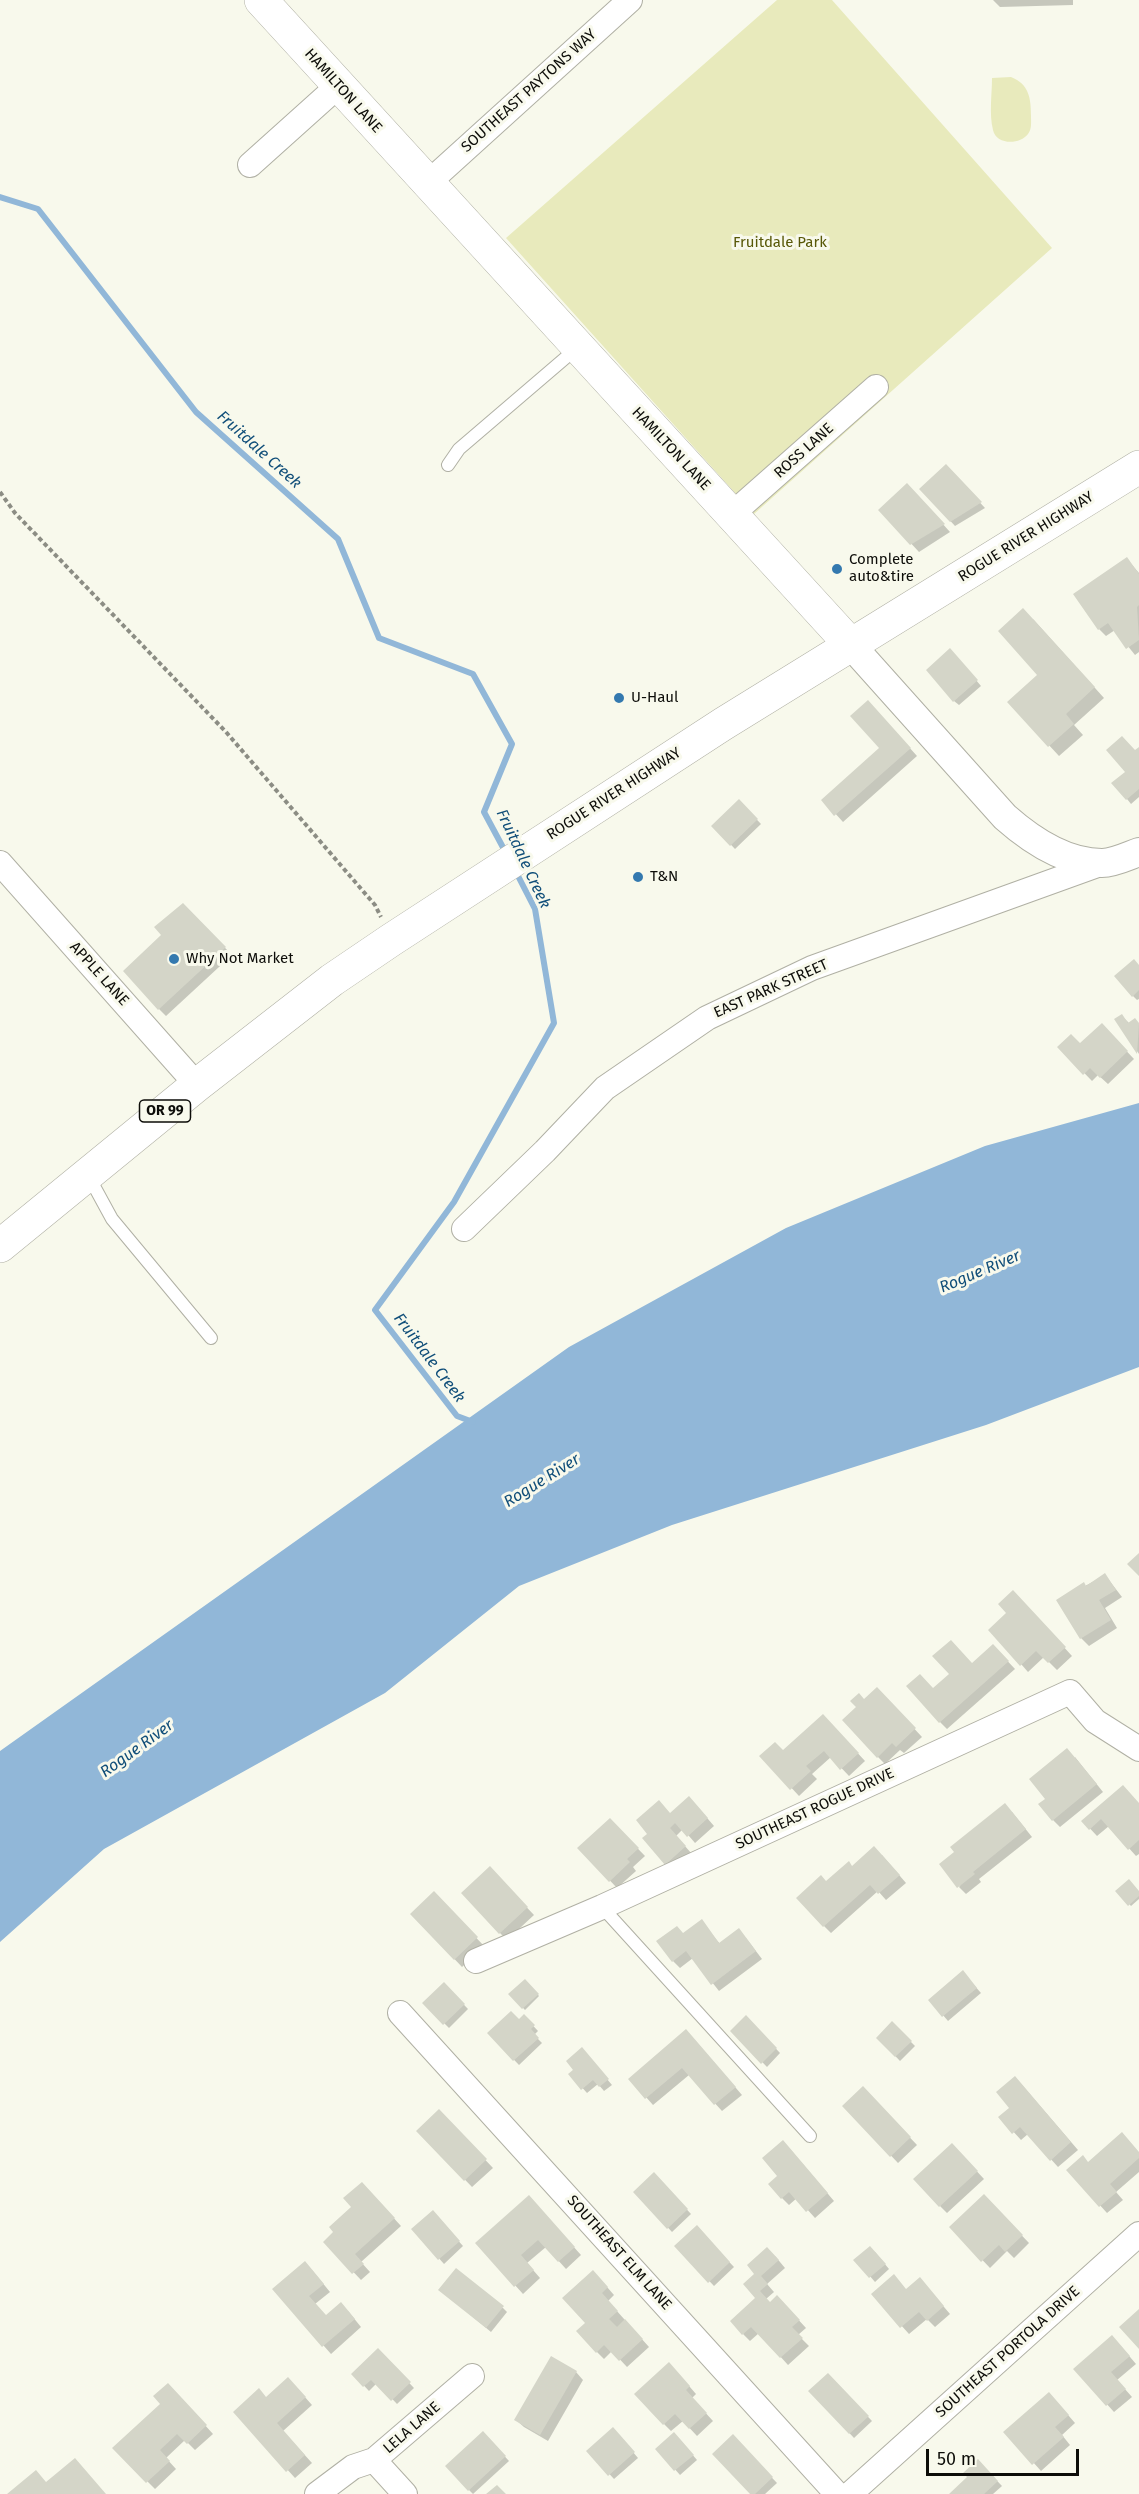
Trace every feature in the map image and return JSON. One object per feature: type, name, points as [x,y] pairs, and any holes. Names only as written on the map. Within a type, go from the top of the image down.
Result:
[{"type":"main road","name":"HAMILTON LANE","points":[[261,0],[851,645]]},
{"type":"main road","name":"ROGUE RIVER HIGHWAY","points":[[0,1246],[197,1085],[332,981],[391,940],[639,777],[1139,467]]},
{"type":"street","name":"SOUTHEAST PAYTONS WAY","points":[[428,183],[630,0]]},
{"type":"street","points":[[250,165],[338,86]]},
{"type":"street","name":"ROSS LANE","points":[[731,515],[876,387]]},
{"type":"street","name":"HAMILTON LANE","points":[[851,645],[1005,817],[1026,835],[1074,858],[1103,863]]},
{"type":"street","name":"EAST PARK STREET","points":[[464,1229],[605,1088],[707,1018],[812,968],[1139,852]]},
{"type":"street","name":"APPLE LANE","points":[[0,863],[197,1085]]},
{"type":"street","name":"SOUTHEAST ROGUE DRIVE","points":[[476,1961],[602,1907],[1070,1692],[1095,1722],[1139,1749]]},
{"type":"street","name":"SOUTHEAST ELM LANE","points":[[400,2013],[837,2494]]},
{"type":"street","name":"SOUTHEAST PORTOLA DRIVE","points":[[850,2494],[1139,2234]]},
{"type":"street","name":"LELA LANE","points":[[317,2494],[353,2467],[374,2460],[472,2376]]},
{"type":"street","points":[[374,2460],[405,2494]]},
{"type":"lane","points":[[448,465],[459,449],[577,348]]},
{"type":"lane","points":[[88,1174],[112,1219],[211,1338]]},
{"type":"lane","points":[[602,1907],[810,2136]]},
{"type":"path","points":[[0,492],[15,513],[242,749],[375,904],[391,940]]},
{"type":"green space","name":"Fruitdale Park","points":[[777,0],[832,0],[1052,248],[754,514],[506,238]]},
{"type":"green space","points":[[1011,77],[1022,84],[1028,92],[1031,123],[1031,128],[1024,138],[1014,142],[1003,141],[995,135],[991,104],[992,78]]},
{"type":"water","name":"Rogue River","points":[[1139,1103],[1139,1367],[986,1425],[672,1525],[519,1586],[385,1693],[104,1849],[0,1942],[0,1751],[569,1347],[786,1228],[985,1146]]},
{"type":"building","points":[[946,464],[982,502],[950,522],[919,489]]},
{"type":"building","points":[[907,483],[945,524],[910,545],[878,510]]},
{"type":"building","points":[[1127,557],[1139,574],[1139,605],[1137,607],[1139,640],[1126,649],[1108,623],[1098,630],[1073,594]]},
{"type":"building","points":[[1023,608],[1095,687],[1066,714],[1074,724],[1048,747],[1007,702],[1037,675],[998,631]]},
{"type":"building","points":[[950,648],[978,680],[953,702],[926,670]]},
{"type":"building","points":[[868,700],[911,748],[834,816],[821,800],[879,748],[850,716]]},
{"type":"building","points":[[1122,736],[1135,750],[1139,747],[1139,789],[1126,800],[1111,783],[1125,772],[1106,750]]},
{"type":"building","points":[[739,799],[758,819],[730,846],[711,826]]},
{"type":"building","name":"Why Not Market","points":[[183,903],[226,947],[158,1010],[123,971],[161,935],[154,927]]},
{"type":"building","points":[[1134,959],[1139,965],[1139,990],[1132,997],[1114,976]]},
{"type":"building","points":[[1122,1014],[1128,1023],[1135,1018],[1139,1023],[1137,1054],[1114,1019]]},
{"type":"building","points":[[1102,1023],[1128,1051],[1100,1078],[1090,1068],[1083,1075],[1057,1047],[1071,1034],[1080,1043]]},
{"type":"building","points":[[1139,1553],[1139,1576],[1127,1564]]},
{"type":"building","points":[[1105,1573],[1116,1590],[1099,1600],[1111,1620],[1080,1639],[1056,1600],[1084,1582],[1086,1586]]},
{"type":"building","points":[[1013,1590],[1066,1647],[1048,1663],[1036,1651],[1020,1666],[988,1630],[1006,1613],[998,1604]]},
{"type":"building","points":[[951,1640],[972,1663],[993,1644],[1009,1661],[939,1723],[906,1686],[920,1674],[933,1688],[949,1674],[932,1656]]},
{"type":"building","points":[[877,1687],[916,1728],[896,1747],[892,1743],[877,1758],[842,1720],[856,1707],[850,1701],[859,1693],[864,1699]]},
{"type":"building","points":[[823,1714],[859,1753],[840,1770],[824,1751],[806,1766],[811,1771],[790,1790],[759,1756],[775,1742],[783,1750]]},
{"type":"building","points":[[1067,1748],[1097,1784],[1052,1821],[1038,1804],[1045,1799],[1029,1779]]},
{"type":"building","points":[[1123,1785],[1139,1803],[1139,1840],[1128,1850],[1101,1819],[1089,1830],[1081,1821]]},
{"type":"building","points":[[689,1796],[708,1818],[687,1837],[675,1823],[670,1828],[686,1846],[665,1865],[642,1838],[647,1834],[636,1820],[659,1800],[670,1813]]},
{"type":"building","points":[[1005,1803],[1026,1829],[957,1888],[939,1864],[954,1852],[950,1847]]},
{"type":"building","points":[[610,1818],[639,1848],[627,1859],[630,1862],[609,1882],[577,1848]]},
{"type":"building","points":[[874,1846],[900,1875],[878,1894],[870,1885],[823,1927],[796,1898],[821,1875],[826,1881],[849,1861],[852,1866]]},
{"type":"building","points":[[490,1866],[528,1907],[499,1934],[461,1893]]},
{"type":"building","points":[[1129,1879],[1139,1891],[1139,1896],[1128,1906],[1115,1891]]},
{"type":"building","points":[[434,1891],[478,1937],[454,1960],[410,1914]]},
{"type":"building","points":[[702,1919],[719,1943],[739,1928],[756,1951],[711,1985],[686,1951],[672,1962],[656,1941],[677,1926],[683,1933]]},
{"type":"building","points":[[963,1970],[977,1988],[942,2017],[928,2000]]},
{"type":"building","points":[[525,1979],[539,1994],[522,2009],[508,1994]]},
{"type":"building","points":[[444,1982],[465,2004],[443,2025],[422,2003]]},
{"type":"building","points":[[511,2011],[519,2019],[524,2014],[535,2025],[531,2029],[539,2038],[513,2061],[487,2033]]},
{"type":"building","points":[[746,2015],[777,2048],[761,2064],[730,2031]]},
{"type":"building","points":[[892,2021],[912,2041],[895,2057],[876,2038]]},
{"type":"building","points":[[686,2029],[736,2087],[714,2105],[682,2068],[645,2099],[628,2079]]},
{"type":"building","points":[[582,2047],[609,2079],[599,2087],[593,2080],[581,2090],[568,2074],[573,2070],[566,2061]]},
{"type":"building","points":[[1015,2076],[1071,2142],[1050,2161],[1020,2127],[1012,2134],[998,2117],[1009,2108],[996,2092]]},
{"type":"building","points":[[863,2086],[911,2137],[890,2157],[842,2106]]},
{"type":"building","points":[[439,2109],[487,2159],[464,2181],[416,2131]]},
{"type":"building","points":[[1122,2132],[1139,2152],[1139,2158],[1110,2184],[1117,2192],[1099,2207],[1066,2170],[1083,2155],[1088,2162]]},
{"type":"building","points":[[783,2140],[828,2193],[806,2212],[789,2192],[781,2199],[768,2184],[777,2176],[762,2158]]},
{"type":"building","points":[[952,2143],[978,2171],[939,2207],[913,2179]]},
{"type":"building","points":[[654,2172],[688,2209],[667,2229],[633,2192]]},
{"type":"building","points":[[362,2182],[395,2218],[355,2254],[364,2264],[352,2274],[323,2242],[333,2232],[329,2227],[351,2207],[343,2198]]},
{"type":"building","points":[[984,2194],[1023,2235],[1005,2252],[999,2245],[981,2262],[949,2227]]},
{"type":"building","points":[[529,2195],[575,2247],[558,2262],[538,2240],[521,2255],[534,2270],[514,2287],[475,2243]]},
{"type":"building","points":[[433,2210],[460,2241],[438,2260],[411,2229]]},
{"type":"building","points":[[697,2225],[730,2262],[708,2283],[674,2246]]},
{"type":"building","points":[[870,2246],[886,2264],[869,2278],[853,2260]]},
{"type":"building","points":[[767,2247],[779,2260],[761,2276],[768,2284],[760,2291],[770,2302],[777,2295],[800,2320],[792,2327],[803,2338],[780,2358],[751,2327],[742,2335],[730,2321],[755,2298],[743,2284],[754,2274],[747,2265]]},
{"type":"building","points":[[305,2261],[324,2284],[309,2296],[326,2315],[341,2302],[355,2319],[322,2347],[272,2289]]},
{"type":"building","points":[[456,2268],[504,2306],[486,2328],[438,2290]]},
{"type":"building","points":[[593,2270],[608,2287],[602,2293],[618,2311],[609,2319],[617,2327],[625,2319],[643,2339],[619,2361],[604,2345],[596,2353],[576,2331],[585,2323],[562,2298]]},
{"type":"building","points":[[894,2274],[906,2289],[920,2277],[944,2306],[927,2321],[919,2312],[900,2328],[871,2294]]},
{"type":"building","points":[[1139,2309],[1139,2349],[1119,2327]]},
{"type":"building","points":[[1112,2335],[1130,2356],[1111,2372],[1126,2389],[1106,2406],[1073,2369]]},
{"type":"building","points":[[378,2348],[411,2382],[391,2401],[371,2380],[363,2387],[351,2374]]},
{"type":"building","points":[[551,2356],[577,2371],[540,2435],[514,2420]]},
{"type":"building","points":[[669,2362],[690,2386],[686,2390],[707,2413],[689,2429],[675,2414],[663,2425],[634,2394]]},
{"type":"building","points":[[828,2373],[869,2416],[849,2434],[808,2391]]},
{"type":"building","points":[[288,2377],[306,2397],[277,2423],[305,2455],[286,2472],[233,2412],[259,2388],[266,2397]]},
{"type":"building","points":[[168,2383],[207,2425],[187,2444],[177,2434],[160,2450],[170,2461],[146,2483],[112,2448],[160,2404],[153,2396]]},
{"type":"building","points":[[1049,2392],[1069,2415],[1055,2427],[1064,2437],[1032,2465],[1003,2432]]},
{"type":"building","points":[[613,2427],[635,2452],[608,2476],[586,2451]]},
{"type":"building","points":[[483,2431],[506,2456],[468,2491],[445,2466]]},
{"type":"building","points":[[674,2432],[694,2455],[674,2471],[655,2449]]},
{"type":"building","points":[[733,2434],[773,2477],[755,2494],[750,2494],[712,2454]]},
{"type":"building","points":[[75,2458],[106,2494],[7,2494],[36,2470],[46,2482]]},
{"type":"building","points":[[978,2459],[998,2481],[984,2494],[949,2494],[967,2477],[963,2473]]},
{"type":"building","points":[[497,2485],[506,2494],[486,2494]]},
{"type":"waterway","name":"Fruitdale Creek","points":[[0,197],[38,209],[196,412],[338,539],[379,638],[473,674],[512,744],[484,812],[506,853]]},
{"type":"waterway","name":"Fruitdale Creek","points":[[473,1422],[457,1416],[375,1310],[454,1202],[554,1023],[535,909],[515,870]]},
{"type":"place","name":"Complete auto&tire","points":[[837,569]]},
{"type":"place","name":"U-Haul","points":[[619,698]]},
{"type":"place","name":"T&N","points":[[638,877]]},
{"type":"place","name":"Why Not Market","points":[[174,959]]}]
